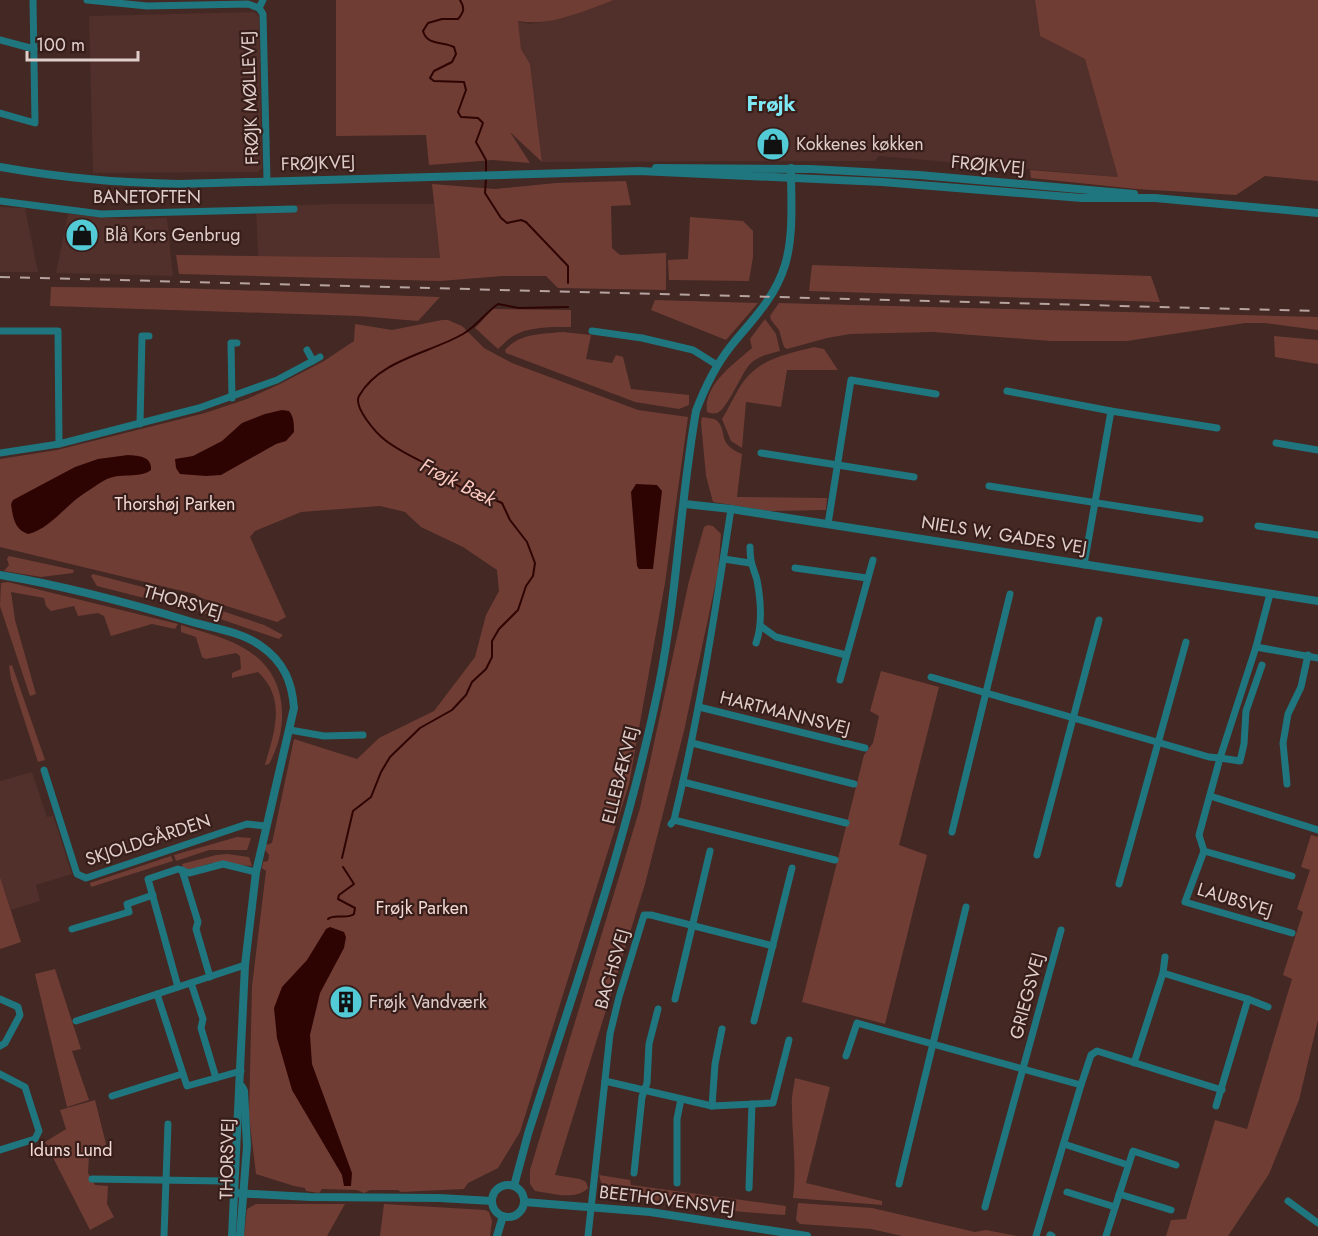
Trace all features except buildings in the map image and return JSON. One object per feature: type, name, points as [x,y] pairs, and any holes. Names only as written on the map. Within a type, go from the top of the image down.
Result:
[{"type":"street","points":[[0,113],[35,123],[33,0]]},
{"type":"street","name":"FRØJK MØLLEVEJ","points":[[87,0],[147,6],[248,4],[259,8],[263,14],[267,181]]},
{"type":"street","points":[[259,8],[263,0]]},
{"type":"street","points":[[0,40],[34,49]]},
{"type":"street","name":"FRØJKVEJ","points":[[0,167],[115,183],[178,184],[639,171],[651,173],[791,173],[1071,198],[1155,198],[1318,213]]},
{"type":"street","name":"ELLEBÆKVEJ","points":[[514,1186],[627,816],[659,685],[696,411],[704,388],[717,364],[771,297],[782,273],[790,244],[791,173]]},
{"type":"street","name":"BANETOFTEN","points":[[0,201],[101,214],[294,209]]},
{"type":"street","points":[[0,331],[58,331],[59,444]]},
{"type":"street","points":[[591,331],[642,338],[693,350],[717,364]]},
{"type":"street","points":[[140,423],[142,336],[149,336]]},
{"type":"street","points":[[232,398],[231,343],[237,343]]},
{"type":"street","points":[[0,453],[59,444],[232,398],[277,380],[316,359],[307,350]]},
{"type":"street","points":[[828,524],[851,380],[936,394]]},
{"type":"street","points":[[1007,391],[1217,428]]},
{"type":"street","points":[[1084,565],[1111,411]]},
{"type":"street","points":[[1276,443],[1318,450]]},
{"type":"street","points":[[761,453],[914,477]]},
{"type":"street","points":[[989,486],[1200,519]]},
{"type":"street","name":"NIELS W. GADES VEJ","points":[[685,504],[731,509],[1318,601]]},
{"type":"street","name":"HARTMANNSVEJ","points":[[731,509],[699,707],[673,822],[835,860]]},
{"type":"street","points":[[1258,526],[1318,535]]},
{"type":"street","points":[[750,547],[750,562],[756,579],[762,627],[756,643]]},
{"type":"street","points":[[724,559],[750,562]]},
{"type":"street","points":[[840,680],[873,560]]},
{"type":"street","points":[[795,568],[867,578]]},
{"type":"street","name":"THORSVEJ","points":[[0,575],[38,581],[130,604],[241,636],[260,645],[278,660],[289,677],[293,690],[294,708],[256,872],[245,965],[232,1236]]},
{"type":"street","points":[[952,832],[1010,594]]},
{"type":"street","name":"LAUBSVEJ","points":[[1270,594],[1256,648],[1209,796],[1199,834],[1204,851],[1185,902],[1292,933]]},
{"type":"street","points":[[1037,855],[1099,620]]},
{"type":"street","points":[[762,627],[777,637],[846,655]]},
{"type":"street","points":[[1119,884],[1186,642]]},
{"type":"street","points":[[1256,648],[1318,658]]},
{"type":"street","points":[[1287,783],[1283,742],[1288,714],[1301,687],[1308,655]]},
{"type":"street","points":[[931,677],[1209,758],[1240,760],[1245,744],[1246,711],[1262,665]]},
{"type":"street","name":"HARTMANNSVEJ","points":[[699,707],[865,748]]},
{"type":"street","points":[[290,730],[324,736],[363,735]]},
{"type":"street","points":[[692,743],[854,784]]},
{"type":"street","name":"SKJOLDGÅRDEN","points":[[44,770],[77,874],[86,878],[236,828],[251,824],[265,826]]},
{"type":"street","points":[[683,782],[846,823]]},
{"type":"street","points":[[1209,796],[1318,830]]},
{"type":"street","points":[[675,999],[710,851]]},
{"type":"street","points":[[1204,851],[1292,876]]},
{"type":"street","points":[[178,987],[148,879],[178,869],[189,873],[223,864],[256,872]]},
{"type":"street","points":[[754,1021],[792,868]]},
{"type":"street","points":[[182,870],[198,922],[196,929],[210,977]]},
{"type":"street","points":[[72,929],[129,912],[128,904],[153,895]]},
{"type":"street","points":[[899,1184],[966,907]]},
{"type":"street","name":"BACHSVEJ","points":[[588,1236],[610,1034],[644,915],[773,946]]},
{"type":"street","name":"GRIEGSVEJ","points":[[985,1207],[1061,930]]},
{"type":"street","points":[[1134,1063],[1163,973],[1165,957]]},
{"type":"street","points":[[76,1021],[245,965]]},
{"type":"street","points":[[1163,973],[1268,1007]]},
{"type":"street","points":[[191,983],[216,1078]]},
{"type":"street","points":[[157,994],[187,1086],[241,1071]]},
{"type":"street","points":[[0,999],[18,1007],[20,1015],[5,1043],[0,1046]]},
{"type":"street","points":[[1216,1106],[1248,999]]},
{"type":"street","points":[[634,1173],[649,1044],[658,1009]]},
{"type":"street","points":[[846,1056],[857,1023],[1081,1085]]},
{"type":"street","points":[[712,1106],[715,1064],[722,1029]]},
{"type":"street","points":[[605,1081],[712,1106],[773,1103],[789,1040]]},
{"type":"street","points":[[1036,1236],[1091,1054],[1097,1051],[1222,1090]]},
{"type":"street","points":[[0,1074],[25,1087],[39,1131],[35,1139],[0,1150]]},
{"type":"street","points":[[111,1096],[182,1074]]},
{"type":"street","name":"THORSVEJ","points":[[240,1083],[244,1091],[247,1146],[240,1236]]},
{"type":"street","points":[[677,1183],[677,1119],[681,1099]]},
{"type":"street","points":[[749,1188],[752,1104]]},
{"type":"street","points":[[164,1236],[168,1124]]},
{"type":"street","points":[[1064,1144],[1128,1165]]},
{"type":"street","points":[[1106,1236],[1133,1151],[1176,1165]]},
{"type":"street","points":[[92,1179],[223,1181]]},
{"type":"street","points":[[514,1186],[521,1192],[524,1202],[514,1215],[503,1216],[495,1210],[493,1196],[499,1188],[514,1186]]},
{"type":"street","points":[[1067,1192],[1115,1207]]},
{"type":"street","points":[[234,1193],[492,1201]]},
{"type":"street","points":[[1119,1194],[1172,1210]]},
{"type":"street","points":[[1288,1201],[1318,1223]]},
{"type":"street","name":"BEETHOVENSVEJ","points":[[524,1202],[650,1212],[807,1236]]},
{"type":"street","points":[[497,1236],[503,1216]]},
{"type":"shaded area","points":[[614,0],[1035,0],[1040,36],[1085,59],[1118,177],[879,156],[875,161],[542,162],[530,64],[521,49],[517,21],[530,24],[567,17]]},
{"type":"shaded area","points":[[254,12],[259,16],[262,168],[258,172],[93,173],[89,16]]},
{"type":"shaded area","points":[[434,204],[440,258],[258,256],[256,207]]},
{"type":"shaded area","points":[[0,207],[25,208],[38,272],[0,272]]},
{"type":"shaded area","points":[[68,214],[125,219],[167,218],[173,276],[56,273]]},
{"type":"shaded area","points":[[282,410],[289,411],[294,423],[294,432],[286,441],[276,444],[221,475],[180,474],[176,468],[175,459],[193,456],[222,441],[242,423]]},
{"type":"shaded area","points":[[128,455],[147,459],[151,470],[146,473],[117,476],[105,480],[35,532],[28,534],[17,526],[11,504],[13,500],[75,467],[98,459]]},
{"type":"shaded area","points":[[636,484],[657,485],[662,491],[653,569],[639,569],[637,566],[631,492]]},
{"type":"shaded area","points":[[32,772],[47,817],[53,815],[72,874],[36,885],[40,901],[11,910],[0,877],[0,781]]},
{"type":"shaded area","points":[[330,927],[344,932],[346,937],[344,948],[320,993],[310,1035],[312,1064],[352,1173],[351,1186],[344,1186],[342,1175],[292,1090],[277,1038],[274,1008],[282,987],[307,960],[326,929]]},
{"type":"green space","points":[[336,0],[614,0],[554,20],[518,21],[521,49],[530,64],[542,162],[510,132],[530,163],[493,160],[429,165],[426,135],[336,136]]},
{"type":"green space","points":[[1035,0],[1318,0],[1318,181],[1265,176],[1236,195],[1136,189],[1031,178],[1030,170],[1118,177],[1085,59],[1040,36]]},
{"type":"green space","points":[[626,181],[631,205],[611,206],[612,248],[620,255],[666,253],[666,290],[558,288],[546,276],[503,276],[440,281],[179,274],[176,255],[440,258],[432,184],[495,189],[556,183]]},
{"type":"green space","points":[[690,217],[743,221],[753,231],[753,257],[749,281],[669,280],[668,260],[688,259]]},
{"type":"green space","points":[[812,265],[1151,276],[1160,302],[809,291]]},
{"type":"green space","points":[[51,287],[178,288],[440,297],[418,321],[358,316],[50,306]]},
{"type":"green space","points":[[655,300],[758,303],[726,340],[651,310]]},
{"type":"green space","points":[[779,303],[1318,317],[1318,330],[1265,323],[1245,323],[1127,341],[1051,341],[933,332],[850,334],[787,349],[770,316]]},
{"type":"green space","points":[[493,309],[571,310],[571,327],[527,330],[513,336],[498,349],[475,328]]},
{"type":"green space","points":[[765,319],[776,334],[780,351],[752,362],[721,411],[707,412],[707,402],[715,384],[752,348],[750,339]]},
{"type":"green space","name":"Frøjk Parken","points":[[442,320],[462,326],[484,348],[512,363],[638,410],[688,417],[665,583],[629,784],[520,1132],[498,1168],[468,1183],[464,1189],[401,1192],[398,1190],[370,1190],[364,1193],[357,1190],[322,1189],[319,1193],[306,1191],[305,1188],[256,1174],[249,1116],[252,986],[266,871],[262,868],[263,862],[268,861],[266,845],[272,843],[294,739],[357,759],[379,738],[434,711],[475,657],[486,615],[499,591],[497,570],[463,547],[421,527],[405,512],[380,506],[301,512],[255,531],[250,537],[286,617],[277,622],[201,598],[195,594],[0,547],[0,459],[57,450],[205,413],[247,399],[324,361],[354,341],[355,324],[392,330]]},
{"type":"green space","points":[[563,332],[591,335],[586,359],[612,363],[616,355],[623,357],[631,389],[689,395],[689,405],[679,409],[635,402],[506,353],[505,350],[511,344],[524,337]]},
{"type":"green space","points":[[1274,336],[1318,340],[1318,364],[1275,357]]},
{"type":"green space","points":[[814,347],[824,349],[838,370],[787,370],[781,407],[746,402],[742,448],[731,441],[722,419],[745,379],[771,360]]},
{"type":"green space","points":[[702,417],[716,420],[722,428],[728,445],[742,454],[737,497],[827,498],[826,510],[769,511],[713,502],[706,476]]},
{"type":"green space","points":[[713,526],[721,534],[718,572],[684,731],[645,884],[555,1175],[580,1179],[586,1182],[588,1188],[583,1192],[570,1195],[535,1191],[530,1184],[530,1170],[640,808],[689,581],[704,527]]},
{"type":"green space","points":[[9,556],[74,570],[73,573],[41,577],[4,571],[9,565],[7,559]]},
{"type":"green space","points":[[93,574],[162,592],[162,595],[148,599],[97,586],[91,576]]},
{"type":"green space","points":[[8,582],[178,624],[175,629],[152,624],[111,636],[104,616],[98,613],[78,616],[74,606],[51,611],[46,606],[44,598],[11,592],[15,620],[36,694],[30,696],[0,606],[1,583]]},
{"type":"green space","points":[[198,603],[264,625],[283,635],[279,639],[197,611]]},
{"type":"green space","points":[[181,625],[219,637],[246,649],[265,666],[274,678],[282,707],[282,721],[280,736],[269,764],[265,765],[276,717],[273,693],[267,682],[258,672],[232,678],[232,673],[241,669],[240,656],[236,653],[206,659],[202,657],[196,637],[181,632]]},
{"type":"green space","points":[[12,665],[45,760],[38,762],[11,679],[9,666]]},
{"type":"green space","points":[[881,671],[939,687],[899,845],[927,855],[885,1024],[802,1002],[864,755],[873,743],[879,716],[870,711]]},
{"type":"green space","points":[[1311,835],[1318,837],[1318,1020],[1299,1100],[1269,1174],[1228,1236],[1166,1236],[1171,1220],[1186,1219],[1215,1120],[1247,1129],[1292,979],[1283,975],[1303,912],[1297,909],[1310,870],[1301,867]]},
{"type":"green space","points":[[237,837],[251,838],[247,850],[209,850],[176,861],[174,855]]},
{"type":"green space","points":[[216,855],[249,857],[252,866],[212,863],[184,870],[182,864]]},
{"type":"green space","points":[[171,856],[173,861],[91,887],[90,883]]},
{"type":"green space","points":[[0,877],[21,942],[0,949]]},
{"type":"green space","points":[[55,969],[81,1049],[72,1051],[89,1100],[67,1107],[35,974]]},
{"type":"green space","points":[[795,1078],[830,1087],[806,1183],[882,1201],[882,1205],[793,1198],[792,1096]]},
{"type":"green space","name":"Iduns Lund","points":[[95,1100],[109,1156],[89,1156],[88,1173],[95,1185],[108,1186],[107,1204],[114,1217],[90,1230],[45,1142],[66,1129],[60,1110]]},
{"type":"green space","points":[[599,1175],[630,1180],[631,1185],[786,1206],[785,1215],[739,1212],[625,1195],[603,1189]]},
{"type":"green space","points":[[798,1203],[872,1208],[975,1232],[986,1230],[1017,1236],[902,1236],[871,1229],[800,1224],[796,1220]]},
{"type":"green space","points":[[256,1204],[345,1204],[327,1236],[244,1236],[247,1209]]},
{"type":"green space","points":[[384,1204],[485,1210],[489,1212],[492,1221],[490,1236],[380,1236]]},
{"type":"waterway","name":"Frøjk Bæk","points":[[460,0],[463,10],[458,19],[442,19],[428,23],[423,31],[428,39],[454,47],[456,54],[452,62],[434,71],[430,78],[434,81],[464,82],[466,90],[458,112],[461,117],[478,118],[483,123],[476,142],[486,160],[486,172]]},
{"type":"waterway","name":"Frøjk Bæk","points":[[486,178],[485,193],[501,218],[507,223],[521,220],[526,222],[568,266],[568,283]]},
{"type":"waterway","name":"Frøjk Bæk","points":[[342,858],[353,811],[371,797],[390,757],[420,728],[452,710],[466,695],[472,682],[486,669],[492,657],[492,641],[499,629],[518,610],[526,586],[533,576],[535,563],[527,542],[510,520],[502,503],[460,487],[437,470],[385,440],[362,413],[359,407],[359,396],[379,374],[406,359],[463,334],[498,304],[519,308],[568,307]]},
{"type":"waterway","name":"Frøjk Bæk","points":[[328,919],[354,914],[355,908],[338,899],[339,895],[354,884],[343,867]]},
{"type":"railway","points":[[0,277],[1318,311]]},
{"type":"place","name":"Kokkenes køkken","points":[[773,144]]},
{"type":"place","name":"Blå Kors Genbrug","points":[[82,235]]},
{"type":"place","name":"Frøjk Vandværk","points":[[346,1002]]},
{"type":"district","name":"Frøjk","points":[[771,104]]},
{"type":"park label","name":"Thorshøj Parken","points":[[175,504]]}]
